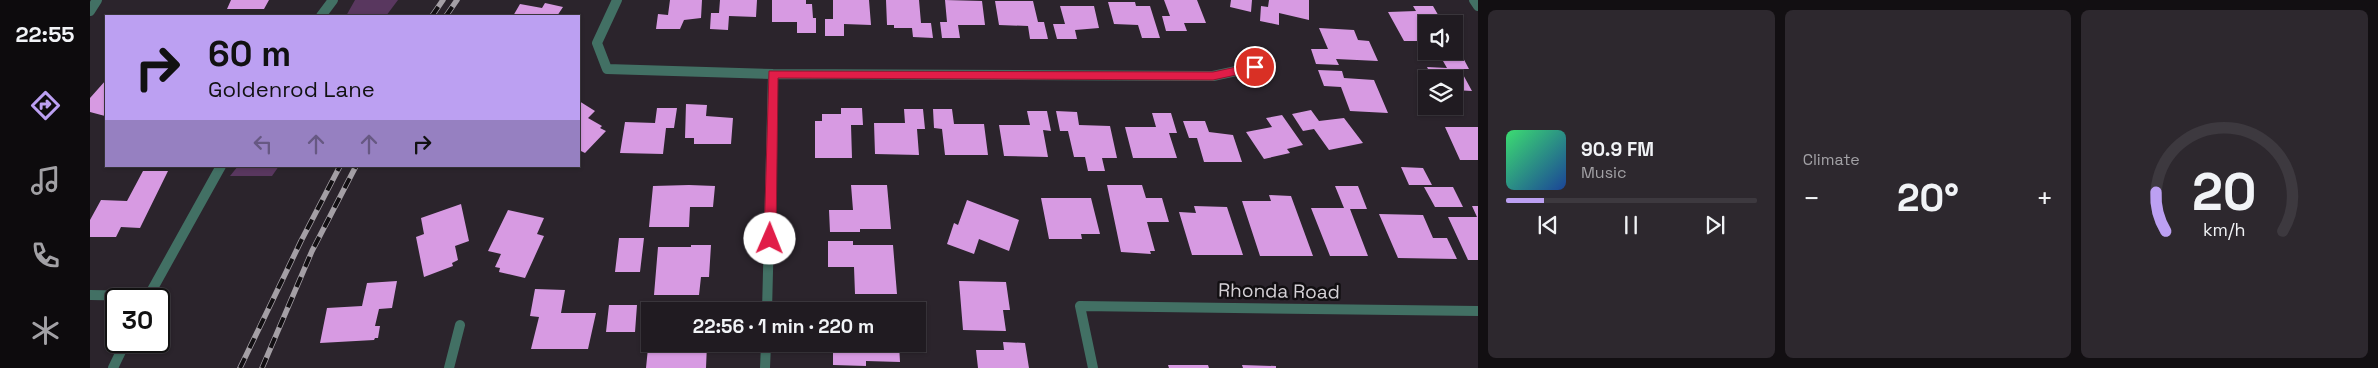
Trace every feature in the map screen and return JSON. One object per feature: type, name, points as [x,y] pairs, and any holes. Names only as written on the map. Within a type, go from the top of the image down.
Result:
[{"type":"street","points":[[90,11],[97,0]]},
{"type":"street","points":[[322,15],[333,0]]},
{"type":"street","points":[[617,0],[611,9],[597,43],[607,69],[773,74],[1213,76],[1255,67]]},
{"type":"street","points":[[1474,0],[1478,6]]},
{"type":"street","points":[[767,302],[773,74]]},
{"type":"street","points":[[152,288],[220,167]]},
{"type":"street","points":[[90,295],[105,296]]},
{"type":"street","name":"Rhonda Road","points":[[1093,368],[1080,306],[1478,312]]},
{"type":"street","points":[[449,368],[460,325]]},
{"type":"street","points":[[765,368],[766,352]]},
{"type":"street","points":[[113,368],[120,353]]},
{"type":"shaded area","points":[[355,0],[398,0],[387,15],[347,15]]},
{"type":"shaded area","points":[[237,167],[278,167],[272,176],[230,176]]},
{"type":"building","points":[[231,0],[269,0],[264,9],[227,9]]},
{"type":"building","points":[[670,0],[702,0],[701,18],[684,20],[680,29],[656,29],[658,14],[668,15]]},
{"type":"building","points":[[720,0],[757,0],[756,17],[729,16],[728,30],[710,29],[711,13],[719,13]]},
{"type":"building","points":[[772,0],[806,0],[806,4],[812,4],[813,18],[816,18],[816,33],[797,33],[797,22],[772,22]]},
{"type":"building","points":[[833,0],[869,0],[871,25],[844,24],[844,36],[825,36],[825,19],[833,19]]},
{"type":"building","points":[[886,0],[919,0],[921,23],[931,23],[933,38],[913,37],[912,28],[894,28],[894,25],[887,25]]},
{"type":"building","points":[[945,0],[982,1],[985,25],[958,25],[960,38],[942,38],[940,22],[947,22]]},
{"type":"building","points":[[1164,0],[1197,0],[1206,23],[1184,23],[1187,31],[1166,31],[1162,16],[1170,16]]},
{"type":"building","points":[[1231,0],[1252,0],[1251,12],[1230,7]]},
{"type":"building","points":[[1269,0],[1309,0],[1309,20],[1279,13],[1279,25],[1260,21],[1261,6],[1268,7]]},
{"type":"building","points":[[995,1],[1033,1],[1038,22],[1044,22],[1048,39],[1030,39],[1028,26],[999,25]]},
{"type":"building","points":[[1108,2],[1135,2],[1136,6],[1150,6],[1160,38],[1142,38],[1138,25],[1114,24]]},
{"type":"building","points":[[545,3],[563,7],[558,15],[514,15],[520,4],[542,8]]},
{"type":"building","points":[[1060,6],[1094,6],[1099,28],[1075,30],[1077,39],[1057,39],[1053,24],[1065,24]]},
{"type":"building","points":[[1413,6],[1433,6],[1438,15],[1418,15],[1418,41],[1404,41],[1388,12],[1416,11]]},
{"type":"building","points":[[1319,28],[1354,30],[1358,40],[1369,41],[1378,61],[1336,59],[1339,65],[1316,64],[1311,49],[1328,49]]},
{"type":"building","points":[[1463,58],[1469,69],[1428,70],[1427,67],[1447,68],[1442,60],[1463,60]]},
{"type":"building","points":[[1318,70],[1342,71],[1344,78],[1374,80],[1388,113],[1350,111],[1341,87],[1324,86]]},
{"type":"building","points":[[1463,74],[1472,91],[1463,90]]},
{"type":"building","points":[[105,81],[105,116],[90,112],[90,98]]},
{"type":"building","points":[[580,102],[595,111],[588,118],[602,126],[600,128],[606,131],[585,153],[580,150]]},
{"type":"building","points":[[686,104],[707,105],[706,116],[733,118],[731,144],[694,144],[694,138],[685,138]]},
{"type":"building","points":[[657,108],[677,108],[674,128],[666,128],[663,154],[620,153],[625,122],[655,123]]},
{"type":"building","points":[[841,108],[862,108],[863,125],[851,125],[852,158],[815,158],[815,121],[822,121],[822,114],[841,114]]},
{"type":"building","points":[[904,109],[923,109],[925,129],[917,129],[919,155],[875,154],[874,123],[905,123]]},
{"type":"building","points":[[933,109],[952,109],[954,124],[984,124],[988,155],[945,155],[942,129],[934,128]]},
{"type":"building","points":[[1311,110],[1319,121],[1344,118],[1363,143],[1329,150],[1314,129],[1303,131],[1292,114]]},
{"type":"building","points":[[1027,111],[1047,111],[1051,131],[1043,130],[1048,157],[1004,156],[999,125],[1030,125]]},
{"type":"building","points":[[1056,111],[1077,112],[1079,125],[1110,126],[1117,158],[1102,158],[1105,171],[1088,171],[1085,157],[1074,157],[1068,131],[1060,131]]},
{"type":"building","points":[[1152,113],[1171,113],[1177,133],[1169,133],[1177,158],[1133,158],[1125,127],[1156,127]]},
{"type":"building","points":[[1282,115],[1303,145],[1287,149],[1290,153],[1264,159],[1246,132],[1272,127],[1266,118]]},
{"type":"building","points":[[1183,121],[1205,121],[1209,132],[1233,135],[1242,162],[1204,162],[1197,138],[1189,138]]},
{"type":"building","points":[[1445,127],[1478,127],[1478,160],[1460,160]]},
{"type":"building","points":[[1401,167],[1423,168],[1432,185],[1409,185]]},
{"type":"building","points":[[143,171],[168,171],[140,228],[121,227],[116,237],[90,237],[90,220],[101,200],[127,201]]},
{"type":"building","points":[[851,185],[887,185],[891,229],[860,229],[860,232],[830,232],[829,210],[853,210]]},
{"type":"building","points":[[1107,185],[1142,185],[1146,198],[1162,198],[1169,222],[1147,222],[1155,251],[1150,251],[1151,254],[1121,252]]},
{"type":"building","points":[[653,186],[715,186],[713,207],[690,207],[689,227],[649,227]]},
{"type":"building","points":[[1335,186],[1358,186],[1367,209],[1350,209],[1368,256],[1330,256],[1311,208],[1344,208]]},
{"type":"building","points":[[1424,187],[1453,187],[1463,207],[1435,207]]},
{"type":"building","points":[[1269,195],[1291,196],[1313,256],[1260,256],[1242,201],[1271,201]]},
{"type":"building","points":[[1041,198],[1091,198],[1100,234],[1081,234],[1082,239],[1049,239]]},
{"type":"building","points":[[967,200],[1019,220],[1009,251],[979,239],[974,254],[947,244],[954,223],[958,225]]},
{"type":"building","points":[[461,204],[469,241],[455,246],[458,260],[452,263],[453,266],[424,277],[416,237],[424,234],[421,218]]},
{"type":"building","points":[[1194,206],[1227,207],[1243,255],[1192,255],[1179,212],[1196,213]]},
{"type":"building","points":[[1472,206],[1478,206],[1478,260],[1468,260],[1448,217],[1477,217]]},
{"type":"building","points":[[508,210],[544,218],[537,234],[544,236],[525,278],[499,272],[500,268],[495,267],[501,254],[488,251]]},
{"type":"building","points":[[1379,214],[1423,215],[1433,238],[1447,238],[1457,259],[1398,258]]},
{"type":"building","points":[[619,238],[644,238],[640,272],[615,272]]},
{"type":"building","points":[[828,241],[853,241],[853,245],[893,245],[897,294],[855,294],[854,267],[828,267]]},
{"type":"building","points":[[691,245],[711,245],[709,277],[701,277],[699,295],[654,295],[658,247],[691,247]]},
{"type":"building","points":[[397,281],[392,308],[379,309],[375,326],[380,326],[378,338],[374,340],[320,343],[327,308],[362,306],[367,283]]},
{"type":"building","points":[[959,281],[1006,282],[1010,310],[1003,310],[1006,331],[963,330]]},
{"type":"building","points":[[535,289],[565,290],[561,313],[596,313],[588,349],[531,349],[539,317],[530,316]]},
{"type":"building","points":[[609,305],[637,305],[635,332],[606,332]]},
{"type":"building","points":[[1003,342],[1025,343],[1029,368],[978,368],[976,350],[1004,350]]},
{"type":"building","points":[[648,352],[707,352],[706,368],[646,368]]},
{"type":"building","points":[[833,352],[899,352],[900,362],[866,361],[866,366],[833,365]]},
{"type":"building","points":[[1168,365],[1208,365],[1209,368],[1169,368]]},
{"type":"building","points":[[1242,365],[1276,366],[1276,368],[1243,368]]},
{"type":"railway","points":[[433,15],[443,0]]},
{"type":"railway","points":[[447,15],[457,0]]},
{"type":"railway","points":[[240,368],[301,241],[339,167]]},
{"type":"railway","points":[[262,368],[312,251],[355,167]]},
{"type":"route","points":[[770,239],[773,74],[1213,76],[1255,67]]}]
